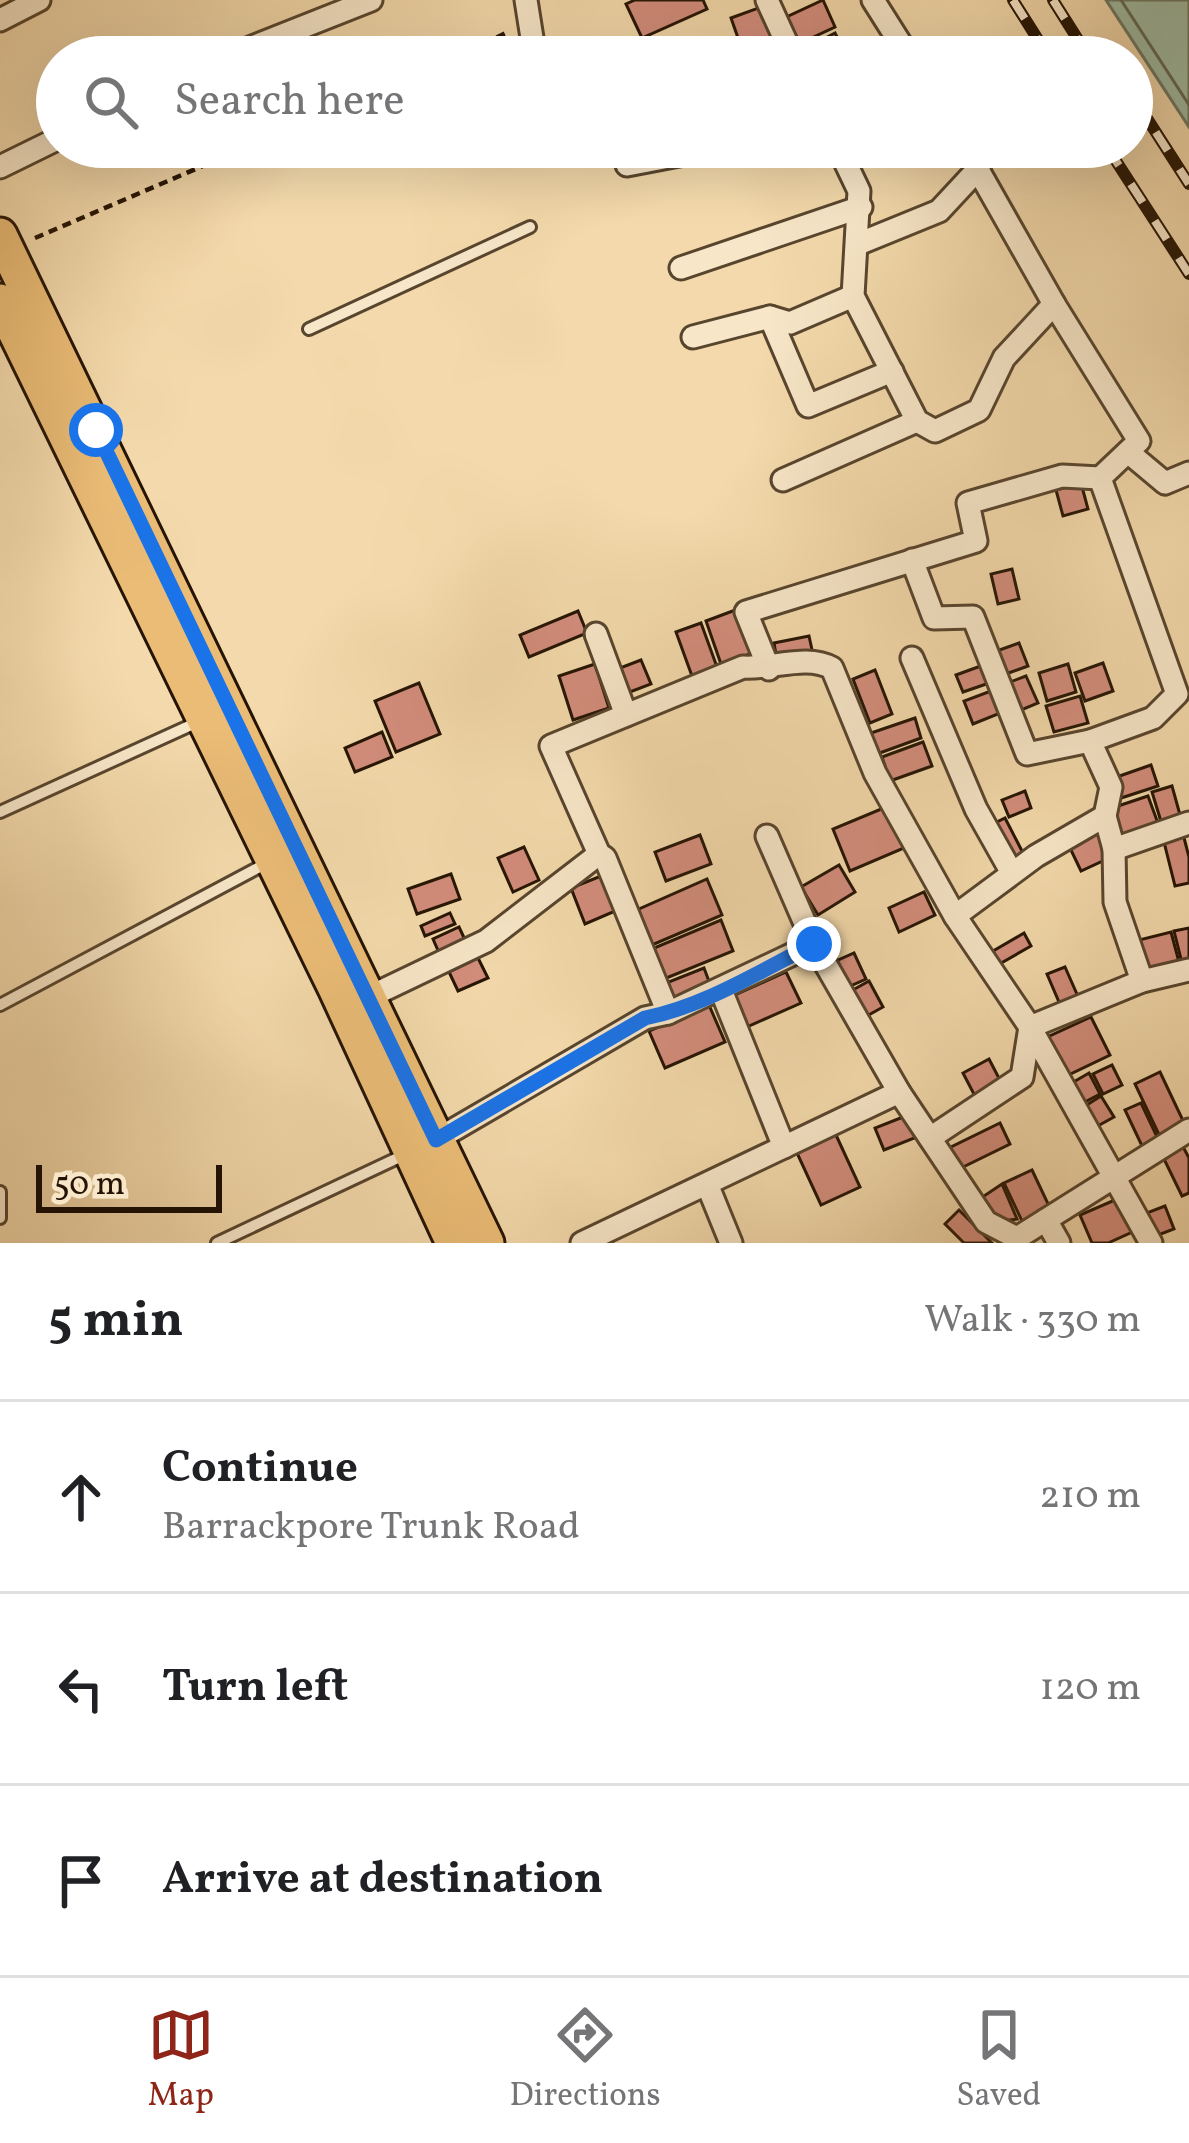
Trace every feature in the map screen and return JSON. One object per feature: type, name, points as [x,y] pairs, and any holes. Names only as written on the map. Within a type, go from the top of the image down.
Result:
[{"type":"main road","points":[[4,243],[369,997],[453,1243]]},
{"type":"main road","points":[[0,301],[272,860],[423,1146],[487,1243]]},
{"type":"street","points":[[0,20],[39,0]]},
{"type":"street","points":[[280,36],[371,0]]},
{"type":"street","points":[[767,0],[783,36]]},
{"type":"street","points":[[873,0],[896,36]]},
{"type":"street","points":[[0,167],[36,149]]},
{"type":"street","points":[[850,168],[861,207],[853,296],[917,421],[934,431],[980,410],[1004,358],[1054,304]]},
{"type":"street","points":[[769,669],[746,612],[976,541],[968,503],[1062,476],[1100,478],[1139,441],[1054,304],[979,168],[939,212],[858,244]]},
{"type":"street","points":[[681,268],[861,207]]},
{"type":"street","points":[[693,337],[770,317],[790,323],[853,296]]},
{"type":"street","points":[[770,317],[808,406],[892,371]]},
{"type":"street","points":[[783,480],[917,421]]},
{"type":"street","points":[[1128,452],[1165,483],[1189,473]]},
{"type":"street","points":[[912,560],[934,618],[973,617],[1027,754],[1090,741],[1153,718],[1183,691],[1100,478]]},
{"type":"street","points":[[596,634],[626,715]]},
{"type":"street","points":[[912,658],[976,809],[1012,873]]},
{"type":"street","points":[[668,1013],[605,858],[599,854],[551,746],[743,667],[769,669],[818,660],[832,668],[875,773],[955,916],[1030,1027],[1150,1243]]},
{"type":"street","points":[[1090,741],[1111,788],[1105,816],[1114,849],[1115,902],[1142,981]]},
{"type":"street","points":[[955,916],[1012,873],[1105,816]]},
{"type":"street","points":[[1114,849],[1189,823]]},
{"type":"street","points":[[767,836],[814,944],[899,1091],[986,1222],[1017,1238],[1189,1130]]},
{"type":"street","points":[[369,997],[486,941],[599,854]]},
{"type":"street","points":[[423,1146],[645,1018],[721,991],[814,944]]},
{"type":"street","points":[[1030,1027],[1142,981],[1189,970]]},
{"type":"street","points":[[721,991],[784,1147]]},
{"type":"street","points":[[930,1138],[1022,1077],[1030,1027]]},
{"type":"street","points":[[582,1243],[899,1091]]},
{"type":"street","points":[[707,1184],[731,1243]]},
{"type":"street","points":[[1046,1220],[1059,1243]]},
{"type":"lane","points":[[309,329],[530,226]]},
{"type":"lane","points":[[0,812],[202,719]]},
{"type":"lane","points":[[0,1005],[272,860]]},
{"type":"lane","points":[[217,1243],[423,1146]]},
{"type":"lane","points":[[0,1192],[0,1218]]},
{"type":"path","points":[[490,36],[528,12]]},
{"type":"path","points":[[4,243],[196,168]]},
{"type":"water","points":[[1106,0],[1189,0],[1189,127],[1153,72],[1153,36],[1130,36]]},
{"type":"building","points":[[703,0],[707,9],[641,36],[626,4]]},
{"type":"building","points":[[823,0],[835,27],[816,36],[787,36],[780,20]]},
{"type":"building","points":[[764,6],[775,36],[737,36],[731,18]]},
{"type":"building","points":[[1081,483],[1088,509],[1063,516],[1056,490]]},
{"type":"building","points":[[1012,569],[1019,599],[998,604],[991,574]]},
{"type":"building","points":[[738,609],[753,653],[721,664],[706,621]]},
{"type":"building","points":[[578,611],[587,633],[529,657],[520,635]]},
{"type":"building","points":[[701,623],[717,667],[692,676],[676,632]]},
{"type":"building","points":[[809,636],[814,659],[778,666],[774,643]]},
{"type":"building","points":[[1019,643],[1028,666],[1003,675],[994,652]]},
{"type":"building","points":[[641,660],[651,684],[622,695],[612,671]]},
{"type":"building","points":[[989,663],[995,681],[963,692],[956,675]]},
{"type":"building","points":[[1103,663],[1113,691],[1085,701],[1075,673]]},
{"type":"building","points":[[595,664],[609,708],[573,720],[559,676]]},
{"type":"building","points":[[1068,664],[1076,692],[1047,701],[1039,673]]},
{"type":"building","points":[[875,670],[892,714],[870,723],[853,679]]},
{"type":"building","points":[[1026,676],[1038,703],[1014,713],[1002,685]]},
{"type":"building","points":[[419,683],[440,734],[396,752],[375,701]]},
{"type":"building","points":[[999,688],[1008,710],[973,724],[964,701]]},
{"type":"building","points":[[1080,696],[1088,723],[1054,732],[1046,706]]},
{"type":"building","points":[[915,718],[921,738],[877,754],[871,733]]},
{"type":"building","points":[[382,732],[392,757],[355,772],[345,748]]},
{"type":"building","points":[[923,742],[932,766],[890,781],[882,757]]},
{"type":"building","points":[[1151,765],[1158,786],[1118,799],[1111,779]]},
{"type":"building","points":[[1172,786],[1182,822],[1163,828],[1152,792]]},
{"type":"building","points":[[1025,791],[1031,808],[1009,817],[1002,800]]},
{"type":"building","points":[[1148,796],[1159,826],[1122,838],[1112,808]]},
{"type":"building","points":[[886,807],[904,848],[850,871],[833,829]]},
{"type":"building","points":[[1005,818],[1023,853],[1009,861],[991,825]]},
{"type":"building","points":[[1182,830],[1189,883],[1175,886],[1162,834]]},
{"type":"building","points":[[1097,832],[1109,858],[1081,871],[1069,846]]},
{"type":"building","points":[[700,835],[711,864],[666,881],[655,852]]},
{"type":"building","points":[[524,847],[539,880],[513,892],[498,858]]},
{"type":"building","points":[[839,865],[855,892],[818,915],[801,887]]},
{"type":"building","points":[[451,874],[460,899],[417,914],[408,889]]},
{"type":"building","points":[[606,874],[620,909],[585,924],[571,888]]},
{"type":"building","points":[[707,879],[722,915],[645,948],[630,913]]},
{"type":"building","points":[[924,892],[935,915],[899,932],[889,908]]},
{"type":"building","points":[[450,913],[455,924],[425,936],[421,926]]},
{"type":"building","points":[[721,920],[733,951],[659,981],[647,951]]},
{"type":"building","points":[[459,927],[467,944],[440,955],[433,939]]},
{"type":"building","points":[[1189,928],[1189,961],[1182,963],[1174,931]]},
{"type":"building","points":[[1171,932],[1179,962],[1142,970],[1135,941]]},
{"type":"building","points":[[1024,933],[1031,946],[996,966],[988,954]]},
{"type":"building","points":[[854,953],[866,979],[848,987],[836,961]]},
{"type":"building","points":[[478,958],[488,978],[458,991],[449,972]]},
{"type":"building","points":[[1065,967],[1080,1001],[1062,1009],[1047,974]]},
{"type":"building","points":[[704,968],[713,992],[670,1009],[661,985]]},
{"type":"building","points":[[786,972],[801,1003],[740,1030],[726,999]]},
{"type":"building","points":[[869,981],[883,1007],[865,1017],[851,991]]},
{"type":"building","points":[[709,1005],[725,1042],[665,1068],[649,1031]]},
{"type":"building","points":[[1091,1017],[1110,1055],[1060,1079],[1041,1040]]},
{"type":"building","points":[[989,1059],[1003,1086],[977,1100],[963,1073]]},
{"type":"building","points":[[1112,1065],[1122,1085],[1103,1094],[1093,1074]]},
{"type":"building","points":[[1160,1072],[1187,1129],[1162,1141],[1135,1084]]},
{"type":"building","points":[[1089,1073],[1100,1094],[1081,1104],[1070,1084]]},
{"type":"building","points":[[1101,1096],[1114,1117],[1094,1128],[1082,1108]]},
{"type":"building","points":[[1141,1103],[1159,1141],[1143,1148],[1125,1110]]},
{"type":"building","points":[[908,1115],[917,1137],[884,1150],[875,1128]]},
{"type":"building","points":[[1000,1123],[1010,1144],[959,1169],[949,1148]]},
{"type":"building","points":[[836,1135],[860,1187],[821,1205],[797,1153]]},
{"type":"building","points":[[1182,1145],[1189,1158],[1189,1193],[1182,1196],[1162,1155]]},
{"type":"building","points":[[1032,1170],[1050,1208],[1022,1221],[1004,1183]]},
{"type":"building","points":[[1002,1184],[1017,1219],[995,1222],[978,1200]]},
{"type":"building","points":[[1124,1196],[1139,1229],[1108,1243],[1092,1243],[1080,1215]]},
{"type":"building","points":[[1165,1206],[1174,1229],[1153,1237],[1144,1214]]},
{"type":"building","points":[[959,1210],[992,1243],[964,1243],[945,1224]]},
{"type":"railway","points":[[1013,0],[1036,36]]},
{"type":"railway","points":[[1053,0],[1076,36]]},
{"type":"railway","points":[[1153,128],[1189,184]]},
{"type":"railway","points":[[1121,168],[1189,274]]},
{"type":"route","points":[[96,430],[436,1140],[645,1018],[721,991],[814,944]]}]
